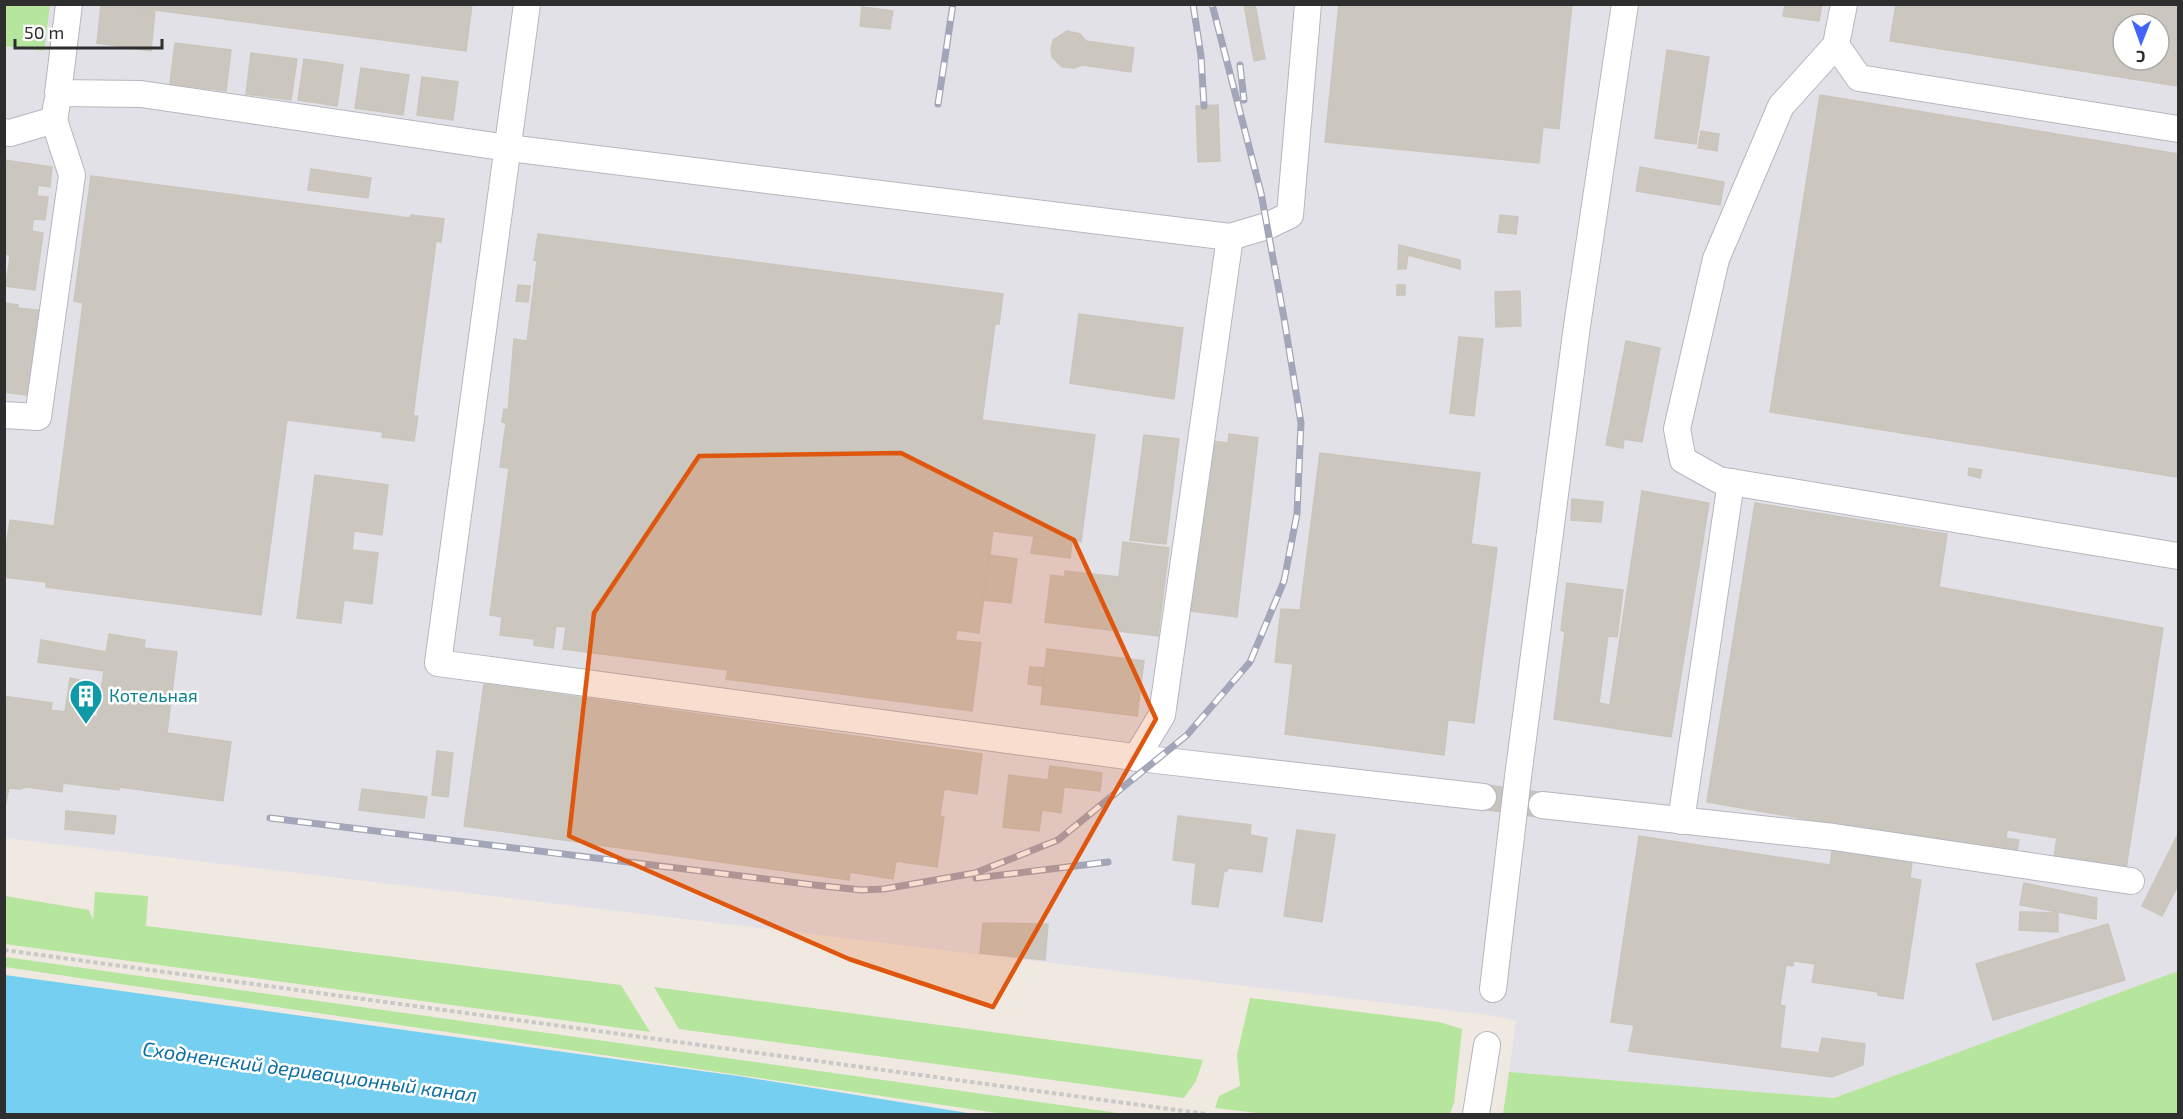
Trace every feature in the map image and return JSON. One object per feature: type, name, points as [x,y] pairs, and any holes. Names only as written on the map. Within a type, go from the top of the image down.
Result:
[{"type":"lane","points":[[4,415],[38,417],[72,175],[54,120],[69,4]]},
{"type":"lane","points":[[527,4],[438,663],[1136,758],[1484,797]]},
{"type":"lane","points":[[58,93],[141,94],[508,148],[1230,237],[1267,226],[1290,215],[1308,4]]},
{"type":"lane","points":[[1493,989],[1518,777],[1576,338],[1625,4]]},
{"type":"lane","points":[[1844,4],[1836,45],[1780,106],[1716,259],[1677,429],[1683,460],[1719,480],[2178,556]]},
{"type":"lane","points":[[1836,45],[1859,78],[2178,129]]},
{"type":"lane","points":[[4,132],[10,133],[54,120]]},
{"type":"lane","points":[[1136,758],[1162,715],[1230,237]]},
{"type":"lane","points":[[1681,821],[1731,482]]},
{"type":"lane","points":[[1542,804],[1834,837],[2131,881]]},
{"type":"lane","points":[[1476,1114],[1487,1045]]},
{"type":"path","points":[[4,950],[1206,1114]]},
{"type":"highlighted area","points":[[901,453],[1074,540],[1156,719],[993,1007],[849,959],[569,836],[594,613],[699,456]]},
{"type":"shaded area","points":[[5,5],[2178,5],[2178,971],[1834,1098],[1509,1072],[1516,1020],[5,838]]},
{"type":"green space","points":[[5,4],[50,5],[44,51],[5,46]]},
{"type":"green space","points":[[95,892],[148,896],[146,926],[621,985],[650,1032],[5,944],[5,896],[89,910],[93,920]]},
{"type":"green space","points":[[5,957],[1125,1114],[1004,1114],[5,967]]},
{"type":"green space","points":[[2178,971],[2178,1114],[1503,1114],[1509,1072],[1834,1098]]},
{"type":"green space","points":[[654,987],[1203,1060],[1196,1081],[1184,1098],[679,1029]]},
{"type":"green space","points":[[1250,998],[1439,1022],[1462,1029],[1454,1103],[1450,1114],[1265,1114],[1215,1108],[1219,1096],[1240,1086],[1237,1055]]},
{"type":"water","name":"Сходненский деривационный канал","points":[[5,975],[738,1076],[974,1114],[5,1114]]},
{"type":"building","points":[[101,4],[155,10],[151,51],[97,43]]},
{"type":"building","points":[[109,4],[472,4],[466,51]]},
{"type":"building","points":[[1244,4],[1255,4],[1265,59],[1254,61]]},
{"type":"building","points":[[1339,4],[1572,4],[1559,129],[1543,127],[1539,163],[1325,142]]},
{"type":"building","points":[[1785,4],[1822,4],[1819,21],[1783,16]]},
{"type":"building","points":[[1896,4],[2178,4],[2178,86],[1890,41]]},
{"type":"building","points":[[862,7],[893,11],[890,29],[860,26]]},
{"type":"building","points":[[1067,31],[1080,34],[1086,41],[1134,48],[1131,72],[1082,65],[1074,68],[1062,67],[1052,57],[1051,49],[1053,40]]},
{"type":"building","points":[[175,43],[231,50],[226,91],[170,84]]},
{"type":"building","points":[[1667,50],[1709,57],[1696,144],[1655,138]]},
{"type":"building","points":[[251,53],[297,59],[291,100],[246,94]]},
{"type":"building","points":[[304,59],[343,65],[337,106],[298,100]]},
{"type":"building","points":[[361,68],[409,75],[403,115],[355,108]]},
{"type":"building","points":[[422,77],[458,82],[453,120],[417,115]]},
{"type":"building","points":[[1820,95],[2178,154],[2178,477],[1770,412]]},
{"type":"building","points":[[1218,105],[1220,161],[1198,162],[1196,106]]},
{"type":"building","points":[[1701,131],[1719,134],[1717,151],[1698,148]]},
{"type":"building","points":[[4,160],[52,167],[50,187],[38,185],[37,196],[48,197],[45,220],[33,219],[32,231],[43,233],[35,290],[6,286],[10,255],[4,254]]},
{"type":"building","points":[[1640,167],[1724,182],[1720,205],[1636,191]]},
{"type":"building","points":[[311,169],[371,178],[368,198],[308,190]]},
{"type":"building","points":[[91,176],[410,218],[411,215],[444,219],[441,242],[436,241],[413,416],[418,416],[414,441],[382,437],[383,432],[287,420],[261,615],[46,587],[46,582],[4,577],[10,520],[54,526],[83,303],[74,301]]},
{"type":"building","points":[[1500,215],[1518,217],[1516,234],[1498,232]]},
{"type":"building","points":[[538,234],[1003,294],[999,324],[995,324],[982,420],[1095,435],[1081,542],[993,531],[979,633],[957,630],[955,640],[981,643],[972,711],[726,679],[728,670],[563,649],[566,627],[556,626],[553,648],[534,645],[534,639],[500,635],[502,617],[490,615],[509,468],[500,467],[506,423],[502,422],[504,409],[508,410],[514,339],[527,341]]},
{"type":"building","points":[[1399,245],[1460,260],[1460,269],[1408,255],[1406,269],[1398,269]]},
{"type":"building","points":[[518,285],[530,286],[528,302],[516,301]]},
{"type":"building","points":[[1397,285],[1405,285],[1405,295],[1397,295]]},
{"type":"building","points":[[1520,291],[1521,326],[1496,327],[1495,292]]},
{"type":"building","points":[[4,303],[18,305],[18,308],[44,311],[33,396],[4,392]]},
{"type":"building","points":[[1079,314],[1183,328],[1174,399],[1070,383]]},
{"type":"building","points":[[1459,337],[1483,339],[1474,416],[1450,413]]},
{"type":"building","points":[[1626,341],[1660,348],[1642,442],[1624,439],[1623,448],[1606,445]]},
{"type":"building","points":[[1229,434],[1258,438],[1237,617],[1191,611],[1212,441],[1228,443]]},
{"type":"building","points":[[1144,435],[1179,439],[1166,544],[1130,540]]},
{"type":"building","points":[[1320,453],[1480,473],[1471,544],[1497,548],[1474,723],[1448,720],[1444,755],[1285,734],[1293,664],[1275,662],[1281,609],[1300,610]]},
{"type":"building","points":[[1969,468],[1982,470],[1980,478],[1968,475]]},
{"type":"building","points":[[315,475],[388,485],[382,535],[354,531],[352,550],[378,553],[372,604],[344,600],[341,623],[297,618]]},
{"type":"building","points":[[1642,491],[1709,503],[1671,737],[1554,719],[1565,632],[1561,630],[1567,583],[1623,590],[1617,637],[1608,636],[1599,703],[1610,705]]},
{"type":"building","points":[[1572,499],[1603,502],[1601,522],[1571,520]]},
{"type":"building","points":[[1755,503],[1947,534],[1939,587],[2163,628],[2126,869],[2054,857],[2057,838],[2007,830],[2006,838],[2019,840],[2017,851],[1990,847],[1990,851],[1707,802]]},
{"type":"building","points":[[1034,536],[1072,541],[1070,558],[1031,553]]},
{"type":"building","points":[[1123,542],[1169,548],[1158,636],[1045,622],[1051,575],[1065,577],[1065,571],[1119,577]]},
{"type":"building","points":[[989,555],[1017,559],[1011,603],[983,600]]},
{"type":"building","name":"Котельная","points":[[109,634],[145,640],[144,648],[177,652],[167,733],[231,742],[223,801],[119,787],[119,790],[63,783],[62,792],[26,787],[9,788],[4,811],[4,696],[52,703],[51,710],[65,712],[70,678],[80,680],[79,691],[90,692],[86,715],[97,717],[104,671],[38,662],[41,640],[106,652]]},
{"type":"building","points":[[1047,649],[1144,661],[1137,716],[1041,704]]},
{"type":"building","points":[[1030,667],[1045,668],[1043,686],[1028,684]]},
{"type":"building","points":[[484,684],[982,754],[977,794],[944,789],[940,816],[944,817],[937,867],[896,861],[893,879],[850,872],[849,880],[464,826]]},
{"type":"building","points":[[437,751],[453,753],[448,797],[432,795]]},
{"type":"building","points":[[1050,766],[1102,773],[1100,791],[1064,787],[1061,813],[1042,810],[1039,831],[1003,827],[1009,775],[1048,780]]},
{"type":"building","points":[[362,789],[427,797],[424,818],[359,810]]},
{"type":"building","points":[[66,811],[116,816],[114,834],[65,829]]},
{"type":"building","points":[[1178,816],[1251,825],[1250,835],[1267,838],[1262,872],[1228,868],[1224,871],[1218,907],[1192,904],[1196,863],[1173,860]]},
{"type":"building","points":[[1836,824],[1862,828],[1858,854],[1912,862],[1910,878],[1921,880],[1903,999],[1878,995],[1878,992],[1812,982],[1815,964],[1794,961],[1793,966],[1786,965],[1780,1005],[1785,1006],[1780,1048],[1819,1053],[1822,1038],[1865,1044],[1863,1065],[1832,1077],[1629,1051],[1634,1025],[1611,1022],[1639,836],[1830,865]]},
{"type":"building","points":[[1297,830],[1335,835],[1322,922],[1284,916]]},
{"type":"building","points":[[2178,834],[2178,885],[2162,916],[2142,906]]},
{"type":"building","points":[[2024,883],[2097,898],[2096,919],[2020,905]]},
{"type":"building","points":[[2020,912],[2058,913],[2058,932],[2019,930]]},
{"type":"building","points":[[983,923],[1048,924],[1045,960],[980,953]]},
{"type":"building","points":[[2108,924],[2125,980],[1993,1020],[1976,964]]},
{"type":"tunnel","points":[[1483,797],[1542,805]]},
{"type":"railway","points":[[938,104],[953,4]]},
{"type":"railway","points":[[1193,4],[1201,56],[1204,106]]},
{"type":"railway","points":[[270,818],[814,885],[861,890],[884,889],[975,873],[1058,840],[1187,735],[1250,662],[1284,581],[1297,514],[1301,423],[1261,193],[1212,4]]},
{"type":"railway","points":[[1240,65],[1244,100]]},
{"type":"railway","points":[[976,878],[1108,862]]},
{"type":"place","name":"Котельная","points":[[86,725]]}]
